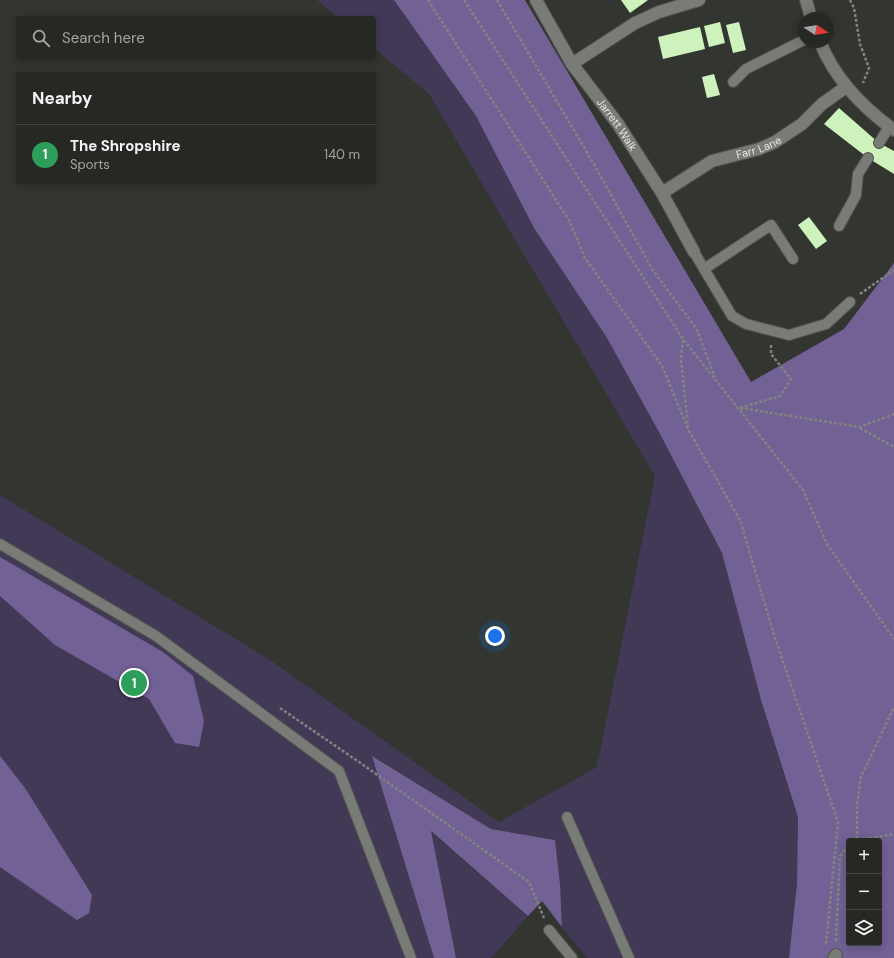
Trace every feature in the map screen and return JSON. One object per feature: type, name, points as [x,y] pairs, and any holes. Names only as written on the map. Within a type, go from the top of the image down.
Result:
[{"type":"street","name":"Jarrett Walk","points":[[536,0],[572,64],[618,124],[662,193],[694,252]]},
{"type":"street","points":[[572,64],[635,23],[673,4],[699,0]]},
{"type":"street","points":[[806,0],[809,12]]},
{"type":"street","points":[[823,48],[826,56],[849,91],[892,129]]},
{"type":"street","name":"Farr Lane","points":[[662,193],[712,162],[759,149],[776,142],[802,124],[822,104],[849,91]]},
{"type":"lane","points":[[733,82],[746,69],[798,43]]},
{"type":"lane","points":[[879,143],[892,129]]},
{"type":"lane","points":[[839,226],[856,196],[858,174],[868,158]]},
{"type":"lane","points":[[704,269],[771,225],[793,259]]},
{"type":"lane","points":[[694,252],[732,316],[746,324],[770,332],[790,336],[826,324],[850,302]]},
{"type":"lane","points":[[0,544],[156,636],[339,771],[411,958]]},
{"type":"lane","points":[[567,816],[629,958]]},
{"type":"lane","points":[[549,930],[572,958]]},
{"type":"path","points":[[428,0],[570,222],[585,258],[662,366],[689,431],[740,520],[774,635],[838,822],[832,954]]},
{"type":"path","points":[[464,0],[683,339],[739,408],[802,490],[827,544],[894,639]]},
{"type":"path","points":[[497,0],[595,166],[652,269],[696,328],[716,380]]},
{"type":"path","points":[[849,91],[864,82],[869,68],[860,44],[854,8],[850,0]]},
{"type":"path","points":[[850,302],[894,270]]},
{"type":"path","points":[[739,408],[780,396],[791,379],[771,354],[770,332]]},
{"type":"path","points":[[683,339],[681,359],[689,431]]},
{"type":"path","points":[[739,408],[860,427],[894,447]]},
{"type":"path","points":[[860,427],[894,414]]},
{"type":"path","points":[[276,705],[529,882],[549,930]]},
{"type":"path","points":[[856,838],[857,806],[861,777],[894,707]]},
{"type":"path","points":[[869,838],[894,834]]},
{"type":"path","points":[[832,954],[840,856],[846,849]]},
{"type":"shaded area","points":[[317,0],[394,0],[476,116],[534,228],[607,338],[660,434],[722,553],[761,700],[798,817],[797,884],[789,958],[587,958],[562,927],[560,884],[555,840],[491,829],[373,756],[434,958],[0,958],[0,495],[273,662],[499,822],[597,767],[655,476],[429,94],[376,50],[376,16],[336,16]]},
{"type":"shaded area","points":[[394,0],[525,0],[751,382],[844,329],[894,263],[894,958],[789,958],[797,884],[798,817],[761,700],[722,553],[660,434],[607,338],[534,228],[476,116]]},
{"type":"shaded area","points":[[0,557],[163,652],[193,676],[204,721],[199,747],[175,743],[149,699],[55,645],[0,596]]},
{"type":"shaded area","points":[[0,756],[25,788],[92,895],[89,913],[77,920],[0,867]]},
{"type":"shaded area","points":[[372,756],[491,829],[555,840],[560,884],[562,927],[542,901],[528,916],[431,831],[456,958],[434,958]]},
{"type":"shaded area","points":[[430,831],[528,916],[491,958],[456,958]]},
{"type":"building","points":[[621,0],[648,0],[630,13]]},
{"type":"building","points":[[720,22],[725,43],[709,47],[704,26]]},
{"type":"building","points":[[739,22],[746,50],[733,53],[726,25]]},
{"type":"building","points":[[700,27],[705,49],[663,59],[658,37]]},
{"type":"building","points":[[714,74],[720,95],[707,98],[702,77]]},
{"type":"building","points":[[839,108],[879,143],[894,151],[894,174],[868,158],[824,124]]},
{"type":"building","points":[[809,217],[827,241],[816,249],[798,225]]},
{"type":"place","name":"The Shropshire","points":[[134,683]]}]
